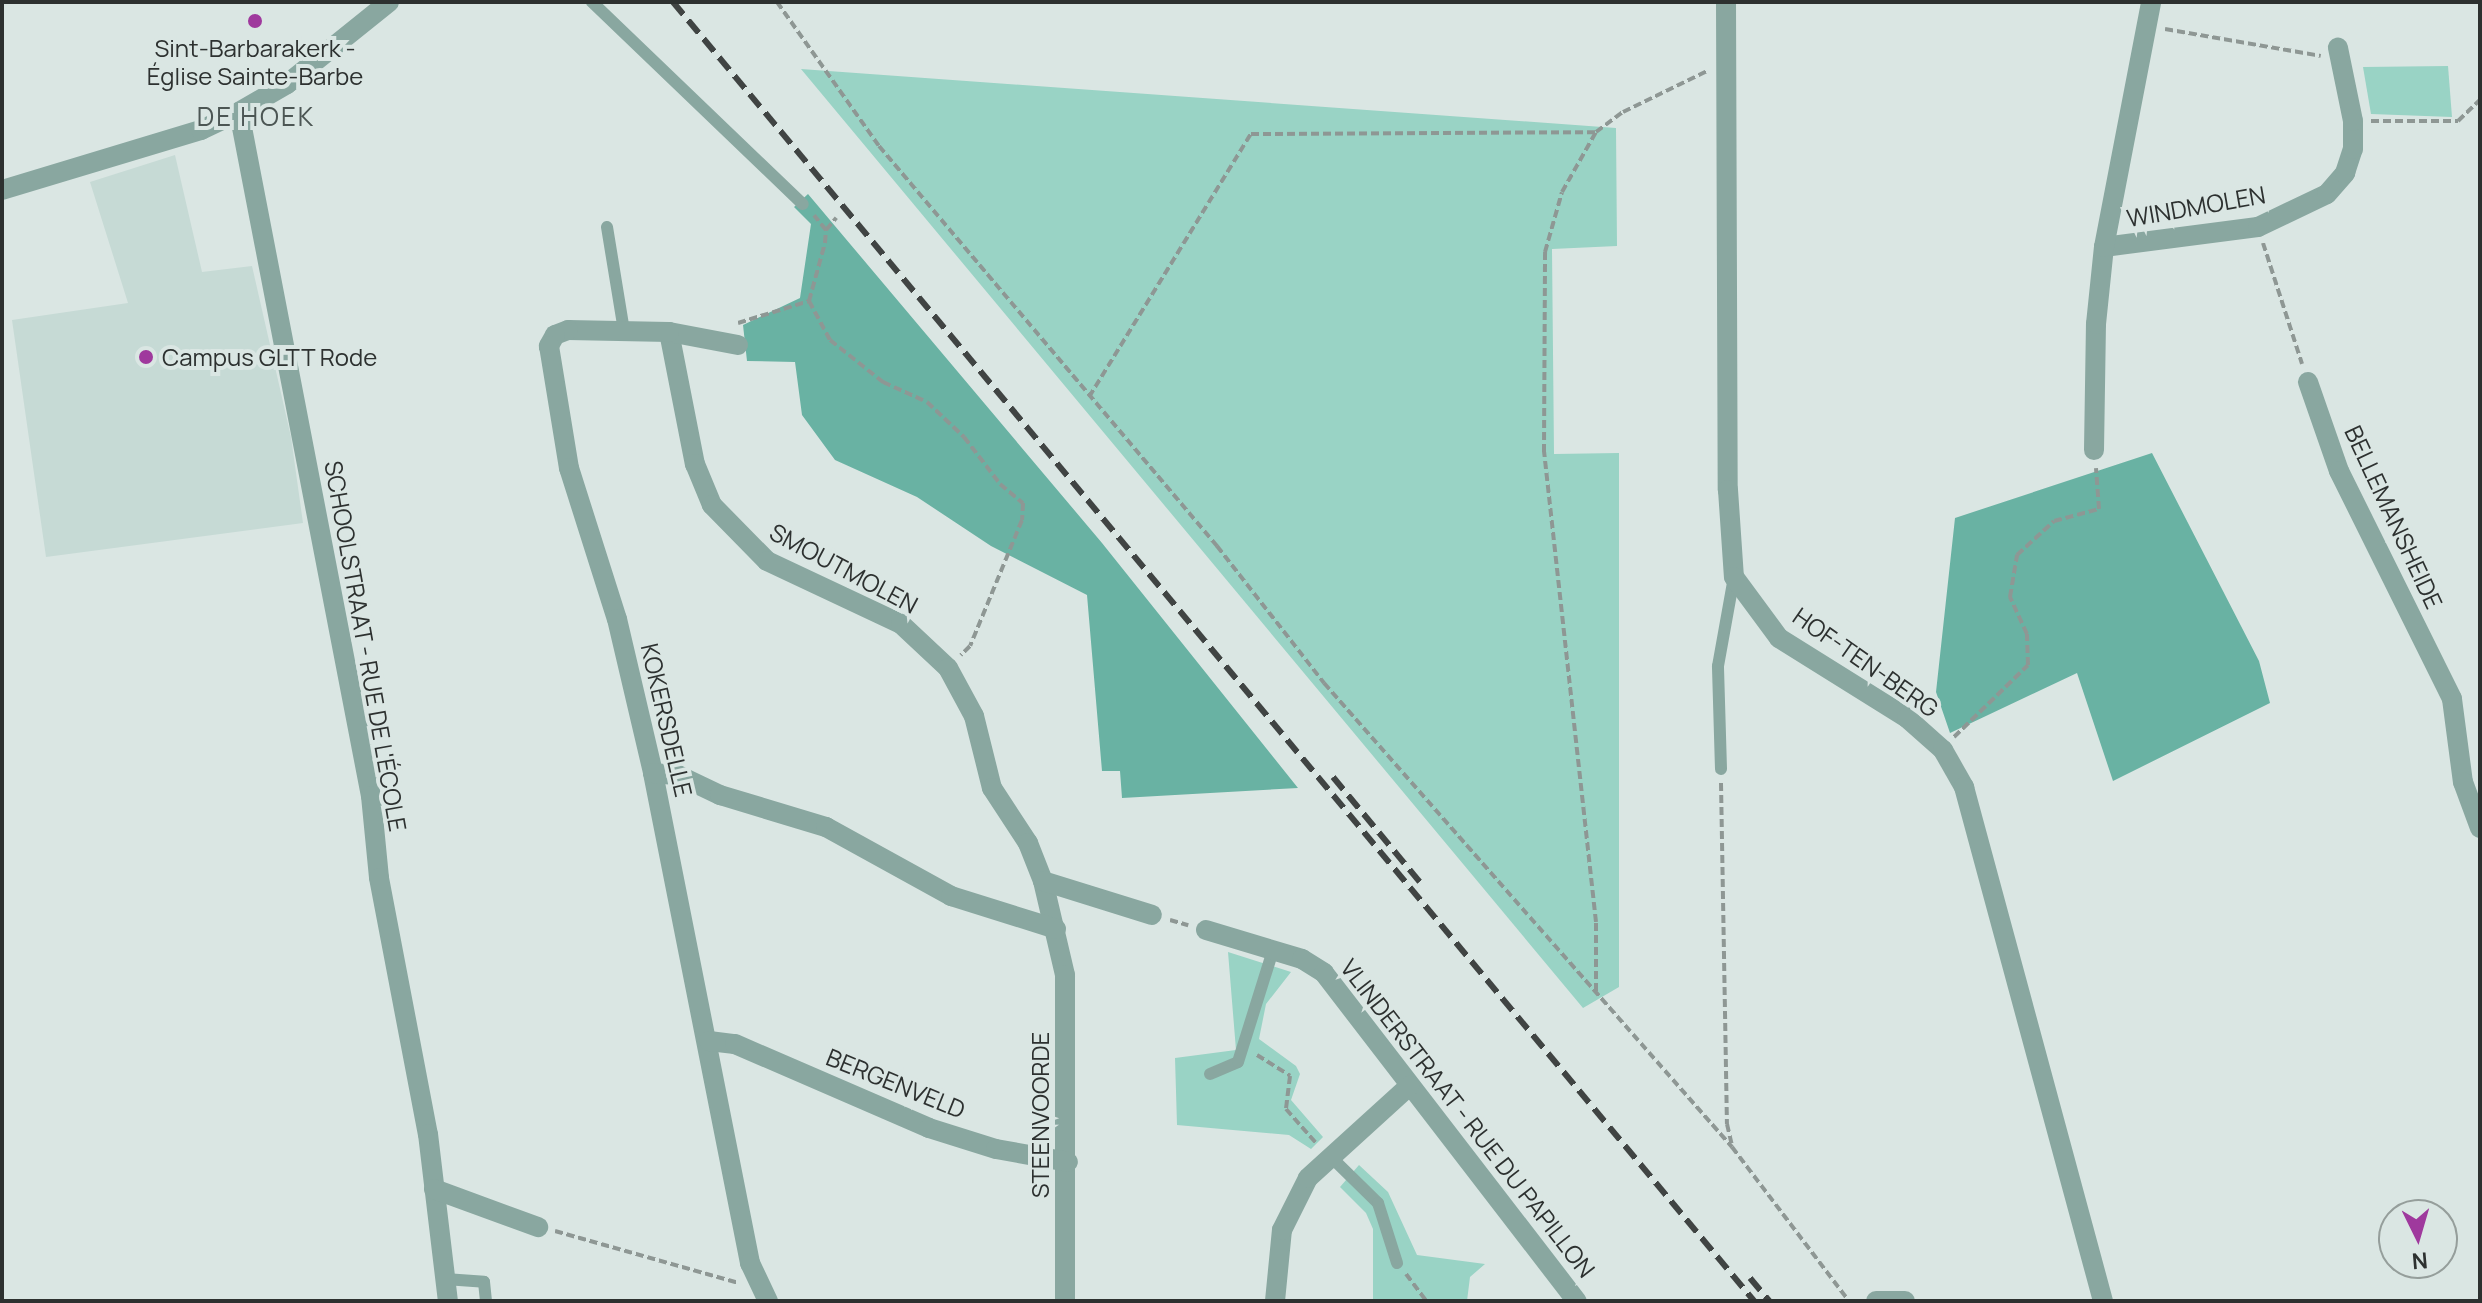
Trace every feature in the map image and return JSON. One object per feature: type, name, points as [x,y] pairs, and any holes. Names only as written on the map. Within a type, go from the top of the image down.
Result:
[{"type":"street","points":[[2,190],[201,130],[239,112],[287,84],[389,2]]},
{"type":"street","points":[[1726,2],[1728,505],[1734,577]]},
{"type":"street","name":"WINDMOLEN","points":[[2094,450],[2096,324],[2104,247],[2151,2]]},
{"type":"street","name":"WINDMOLEN","points":[[2104,247],[2258,227],[2327,194],[2345,173],[2353,121],[2338,48]]},
{"type":"street","name":"SCHOOLSTRAAT - RUE DE L'ÉCOLE","points":[[239,112],[369,783],[379,878],[406,998],[448,1301]]},
{"type":"street","name":"KOKERSDELLE","points":[[738,345],[669,332],[568,330],[555,335],[549,346],[569,468],[617,619],[709,1041],[750,1263],[764,1295]]},
{"type":"street","name":"SMOUTMOLEN","points":[[669,332],[695,464],[712,505],[736,536],[780,568],[901,624],[948,668],[974,716],[992,788],[1028,843],[1043,881]]},
{"type":"street","name":"BELLEMANSHEIDE","points":[[2308,382],[2339,471],[2452,699],[2463,782],[2480,828]]},
{"type":"street","name":"HOF-TEN-BERG","points":[[1734,577],[1779,638],[1907,718],[1943,750],[1964,787],[2103,1301]]},
{"type":"street","points":[[653,773],[678,775],[720,795],[826,827],[951,896],[1056,929]]},
{"type":"street","points":[[1043,881],[1152,915]]},
{"type":"street","name":"STEENVOORDE","points":[[1043,881],[1065,975],[1068,1162],[1065,1301]]},
{"type":"street","name":"VLINDERSTRAAT - RUE DU PAPILLON","points":[[1206,930],[1273,950],[1324,973],[1577,1301]]},
{"type":"street","name":"BERGENVELD","points":[[709,1041],[735,1044],[929,1128],[996,1149],[1068,1162]]},
{"type":"street","points":[[1275,1301],[1282,1230],[1308,1178],[1409,1086]]},
{"type":"street","points":[[434,1189],[538,1227]]},
{"type":"street","points":[[1876,1301],[1905,1301]]},
{"type":"lane","points":[[592,2],[803,204]]},
{"type":"lane","points":[[607,227],[624,331]]},
{"type":"lane","points":[[1721,769],[1718,666],[1734,577]]},
{"type":"lane","points":[[1210,1074],[1238,1062],[1273,950]]},
{"type":"lane","points":[[1331,1157],[1378,1203],[1397,1263]]},
{"type":"lane","points":[[445,1279],[484,1282],[486,1301]]},
{"type":"path","points":[[777,2],[879,146],[1217,546],[1335,695],[1732,1147],[1849,1301]]},
{"type":"path","points":[[2147,25],[2317,58],[2338,48]]},
{"type":"path","points":[[1596,991],[1596,922],[1544,421],[1545,252],[1562,192],[1596,132],[1623,112],[1726,62]]},
{"type":"path","points":[[2353,121],[2458,121],[2480,100]]},
{"type":"path","points":[[1089,397],[1251,134],[1596,132]]},
{"type":"path","points":[[836,218],[826,230],[809,301],[830,340],[883,382],[927,402],[964,437],[1000,484],[1023,503],[1022,520],[970,646],[948,668]]},
{"type":"path","points":[[2258,227],[2308,382]]},
{"type":"path","points":[[732,325],[809,301]]},
{"type":"path","points":[[1972,715],[2028,665],[2027,634],[2010,597],[2017,555],[2054,521],[2099,509],[2094,450]]},
{"type":"path","points":[[1721,769],[1727,1124],[1732,1147]]},
{"type":"path","points":[[1152,915],[1206,930]]},
{"type":"path","points":[[1244,1046],[1290,1076],[1286,1109],[1331,1157]]},
{"type":"path","points":[[538,1227],[764,1295]]},
{"type":"path","points":[[1397,1263],[1426,1301]]},
{"type":"shaded area","name":"Campus GLTT Rode","points":[[175,155],[202,272],[252,266],[291,437],[303,523],[46,557],[12,320],[128,303],[90,182]]},
{"type":"green space","points":[[2448,66],[2452,117],[2371,114],[2363,67]]},
{"type":"green space","points":[[801,69],[1616,128],[1617,246],[1552,249],[1554,454],[1619,453],[1619,987],[1583,1008]]},
{"type":"green space","points":[[808,194],[1102,543],[1298,788],[1122,798],[1120,771],[1102,771],[1087,595],[991,546],[917,497],[835,460],[802,415],[795,362],[747,361],[743,325],[800,298],[811,224],[794,207]]},
{"type":"green space","points":[[2152,453],[2259,661],[2270,703],[2113,781],[2077,673],[1950,733],[1936,692],[1955,518]]},
{"type":"green space","points":[[1228,952],[1291,972],[1266,1004],[1259,1039],[1296,1066],[1300,1074],[1291,1100],[1323,1137],[1311,1149],[1289,1135],[1177,1125],[1175,1058],[1236,1050]]},
{"type":"green space","points":[[1359,1165],[1388,1192],[1417,1255],[1485,1264],[1470,1277],[1467,1301],[1373,1301],[1373,1229],[1366,1213],[1340,1187]]},
{"type":"railway","points":[[673,2],[1754,1301]]},
{"type":"railway","points":[[1333,777],[1420,882]]},
{"type":"railway","points":[[1750,1278],[1769,1301]]},
{"type":"place","name":"Sint-Barbarakerk - Église Sainte-Barbe","points":[[255,21]]},
{"type":"place","name":"Campus GLTT Rode","points":[[146,357]]},
{"type":"district","name":"DE HOEK","points":[[256,117]]}]
